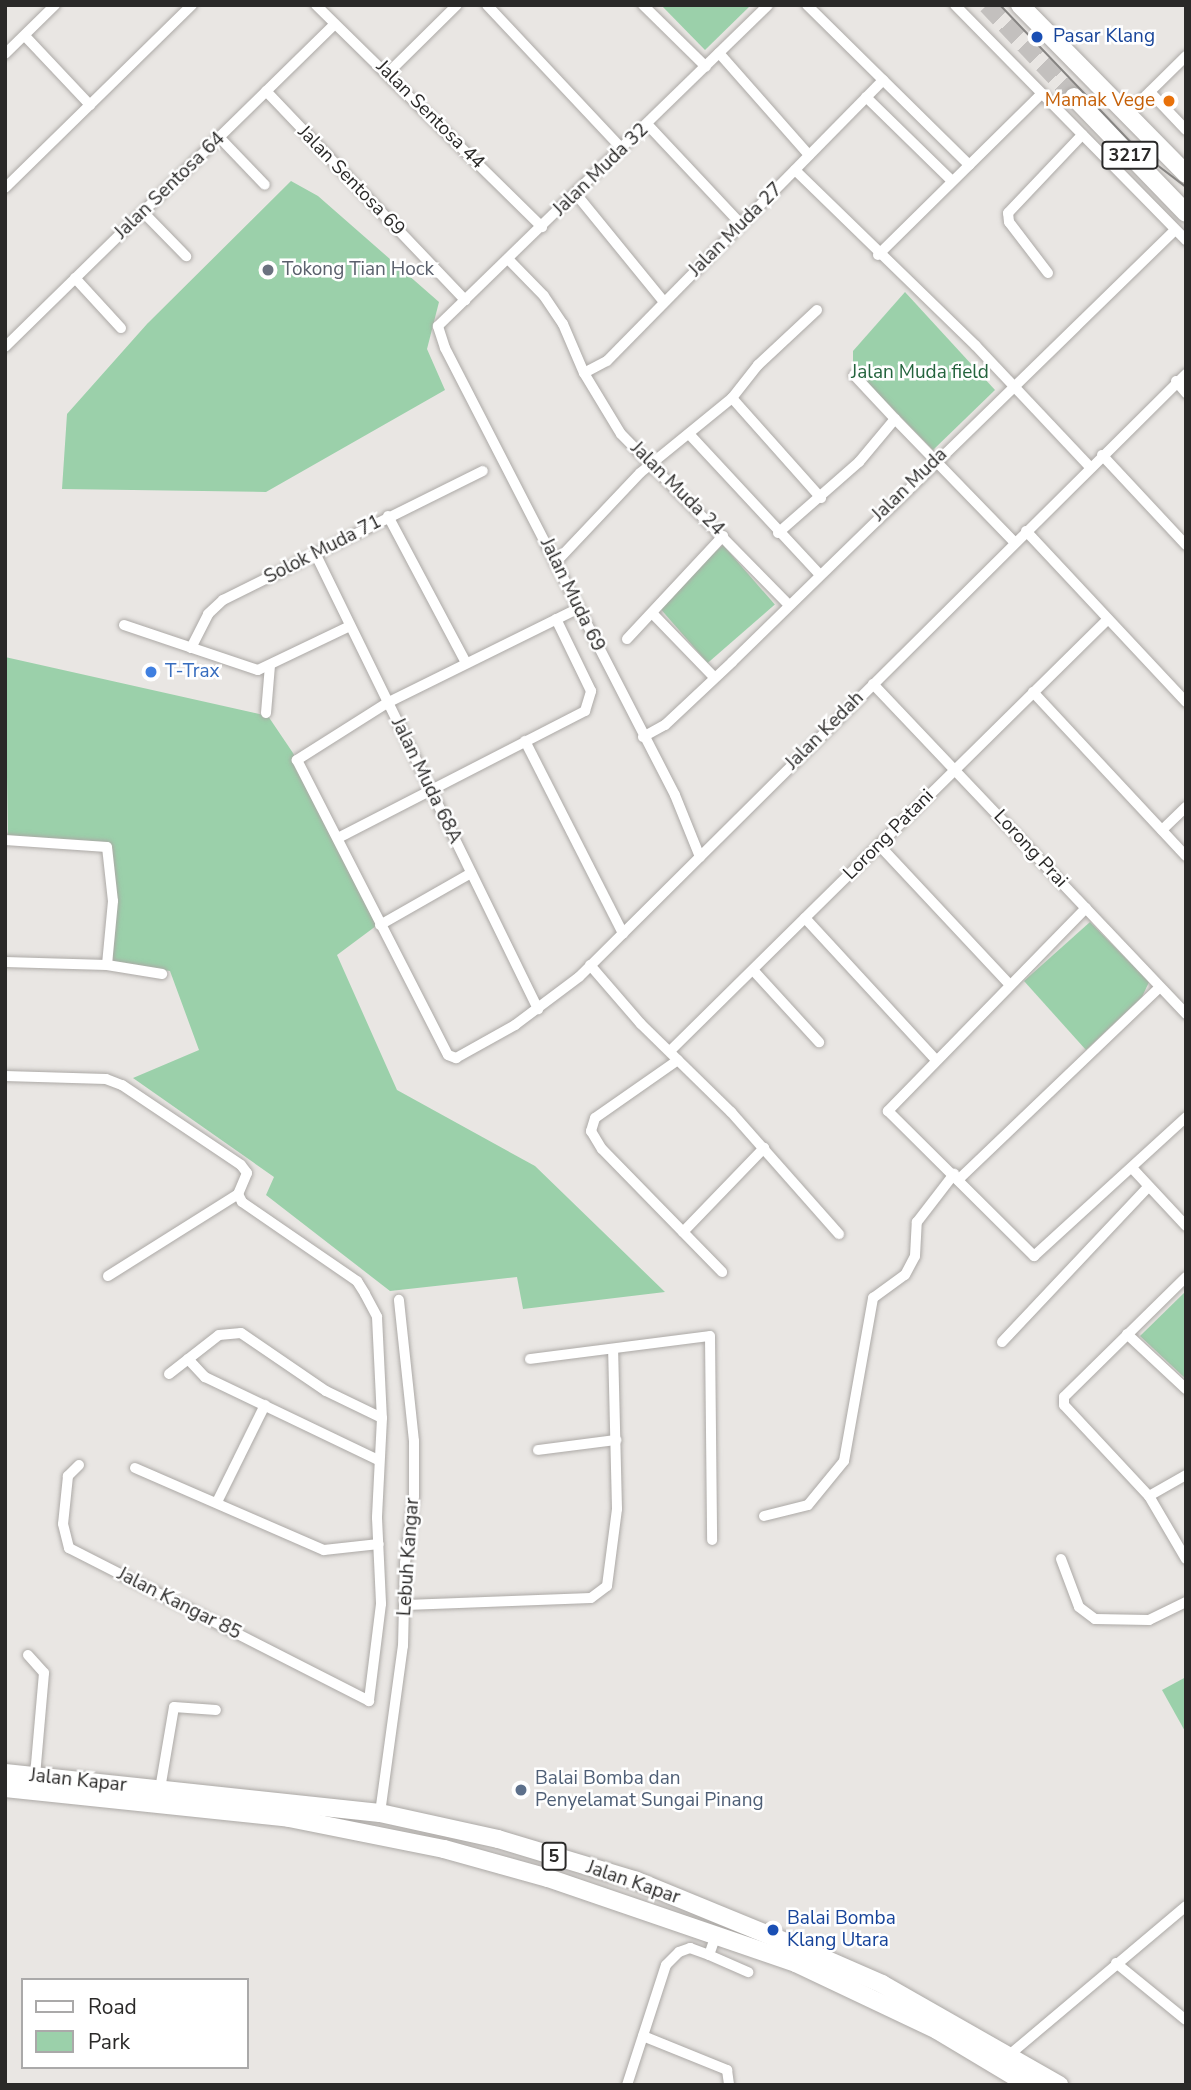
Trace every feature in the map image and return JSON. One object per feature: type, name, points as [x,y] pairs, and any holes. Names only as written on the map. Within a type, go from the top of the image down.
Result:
[{"type":"highway","name":"3217","points":[[1020,5],[1186,174]]},
{"type":"highway","name":"3217","points":[[1074,97],[1186,213]]},
{"type":"highway","name":"Jalan Kapar","points":[[5,1773],[380,1813],[498,1839],[669,1893],[882,1984],[1059,2085]]},
{"type":"highway","name":"Jalan Kapar","points":[[5,1788],[276,1817],[359,1831],[489,1860],[717,1932],[894,2008],[1029,2085]]},
{"type":"street","points":[[5,54],[54,5]]},
{"type":"street","name":"Jalan Sentosa 44","points":[[316,5],[334,25],[389,72],[542,227]]},
{"type":"street","points":[[487,5],[622,149]]},
{"type":"street","points":[[643,5],[706,67]]},
{"type":"street","name":"Jalan Muda 32","points":[[439,335],[441,320],[509,261],[768,5]]},
{"type":"street","points":[[807,5],[968,165]]},
{"type":"street","points":[[955,5],[1186,240]]},
{"type":"street","points":[[5,188],[191,6]]},
{"type":"street","points":[[389,72],[455,6]]},
{"type":"street","name":"Jalan Sentosa 64","points":[[5,347],[334,25]]},
{"type":"street","points":[[25,36],[90,105]]},
{"type":"street","points":[[719,53],[809,155]]},
{"type":"street","points":[[1126,115],[1186,56]]},
{"type":"street","name":"Jalan Muda 27","points":[[584,373],[607,361],[883,80]]},
{"type":"street","name":"Jalan Sentosa 69","points":[[266,91],[465,300]]},
{"type":"street","points":[[1150,92],[1186,130]]},
{"type":"street","points":[[878,255],[1041,93]]},
{"type":"street","points":[[866,97],[952,181]]},
{"type":"street","points":[[647,124],[741,224]]},
{"type":"street","points":[[1048,273],[1009,222],[1008,213],[1082,135]]},
{"type":"street","points":[[219,137],[265,185]]},
{"type":"street","points":[[795,170],[1013,386],[1090,467]]},
{"type":"street","points":[[576,194],[664,302]]},
{"type":"street","points":[[143,212],[186,256]]},
{"type":"street","name":"Jalan Muda","points":[[643,737],[665,725],[935,460],[1175,230]]},
{"type":"street","name":"Jalan Muda 24","points":[[509,261],[544,296],[584,373],[621,434],[649,467],[723,536],[789,605]]},
{"type":"street","points":[[75,278],[121,328]]},
{"type":"street","points":[[555,563],[649,467],[732,398],[758,365],[817,310]]},
{"type":"street","name":"Jalan Muda 69","points":[[439,335],[675,795],[700,857]]},
{"type":"street","name":"Jalan Kedah","points":[[380,925],[448,1055],[456,1058],[538,1009],[590,965],[700,857],[1181,378],[1186,366]]},
{"type":"street","points":[[854,375],[1014,542]]},
{"type":"street","points":[[1181,378],[1186,393]]},
{"type":"street","points":[[732,398],[821,498]]},
{"type":"street","points":[[778,533],[821,498],[895,419]]},
{"type":"street","points":[[690,435],[778,533],[819,574]]},
{"type":"street","points":[[1102,455],[1186,545]]},
{"type":"street","name":"Solok Muda 71","points":[[191,648],[215,606],[388,516],[480,473]]},
{"type":"street","points":[[388,516],[466,663]]},
{"type":"street","points":[[1026,531],[1186,702]]},
{"type":"street","points":[[627,639],[723,536]]},
{"type":"street","name":"Jalan Muda 68A","points":[[315,554],[428,790],[538,1009]]},
{"type":"street","points":[[471,873],[380,925],[298,763],[299,756],[387,703],[578,608]]},
{"type":"street","points":[[652,613],[714,677]]},
{"type":"street","points":[[338,838],[585,711],[591,702],[592,691],[556,619]]},
{"type":"street","name":"Lorong Patani","points":[[683,1232],[602,1149],[591,1127],[625,1095],[674,1056],[753,970],[1108,619]]},
{"type":"street","points":[[124,625],[158,633],[191,648],[258,670],[350,626]]},
{"type":"street","points":[[266,713],[270,665]]},
{"type":"street","name":"Lorong Prai","points":[[873,684],[1186,1014]]},
{"type":"street","points":[[1033,692],[1186,856]]},
{"type":"street","points":[[525,741],[623,933]]},
{"type":"street","points":[[1162,830],[1186,807]]},
{"type":"street","points":[[5,840],[96,844],[109,850],[111,873],[107,965]]},
{"type":"street","points":[[879,845],[1010,985]]},
{"type":"street","points":[[1086,908],[888,1111],[1034,1256],[1186,1117]]},
{"type":"street","points":[[806,918],[936,1060]]},
{"type":"street","points":[[5,962],[107,965],[162,974]]},
{"type":"street","points":[[590,965],[764,1148],[839,1234]]},
{"type":"street","points":[[753,970],[819,1042]]},
{"type":"street","points":[[764,1516],[808,1504],[844,1461],[873,1298],[905,1275],[915,1256],[917,1222],[956,1177],[1160,987]]},
{"type":"street","points":[[5,1076],[114,1081],[241,1165],[247,1173],[238,1194],[108,1276]]},
{"type":"street","points":[[722,1272],[683,1232],[764,1148]]},
{"type":"street","points":[[1132,1168],[1147,1188],[1186,1226]]},
{"type":"street","points":[[1002,1342],[1147,1188]]},
{"type":"street","points":[[238,1194],[280,1232],[357,1282],[377,1317],[382,1418],[378,1460],[380,1639],[369,1701],[394,1700]]},
{"type":"street","points":[[1186,1277],[1065,1397],[1066,1410],[1149,1496],[1186,1559]]},
{"type":"street","name":"Lebuh Kangar","points":[[380,1813],[406,1605],[414,1441],[398,1300]]},
{"type":"street","points":[[169,1374],[219,1335],[241,1333],[326,1391],[382,1418]]},
{"type":"street","points":[[1127,1334],[1186,1389]]},
{"type":"street","points":[[530,1359],[710,1336],[712,1540]]},
{"type":"street","points":[[406,1605],[591,1598],[607,1587],[614,1543],[616,1440],[613,1349]]},
{"type":"street","points":[[188,1359],[205,1377],[378,1460]]},
{"type":"street","points":[[218,1500],[265,1405]]},
{"type":"street","points":[[538,1450],[616,1440]]},
{"type":"street","name":"Jalan Kangar 85","points":[[79,1465],[68,1476],[63,1524],[69,1548],[369,1701]]},
{"type":"street","points":[[135,1468],[218,1500],[324,1550],[379,1544]]},
{"type":"street","points":[[1149,1496],[1186,1475]]},
{"type":"street","points":[[1061,1559],[1087,1616],[1158,1617],[1186,1602]]},
{"type":"street","points":[[27,1655],[44,1673],[35,1776]]},
{"type":"street","points":[[160,1790],[174,1707],[216,1710]]},
{"type":"street","points":[[1008,2056],[1186,1906]]},
{"type":"street","points":[[709,1955],[717,1932]]},
{"type":"street","points":[[627,2085],[666,1965],[679,1952],[690,1948],[748,1972]]},
{"type":"street","points":[[1116,1963],[1186,2020]]},
{"type":"street","points":[[643,2036],[727,2070],[729,2085]]},
{"type":"green space","points":[[661,5],[751,5],[705,50]]},
{"type":"green space","points":[[291,181],[318,196],[439,302],[427,349],[445,390],[266,492],[62,489],[67,414],[147,324]]},
{"type":"green space","name":"Jalan Muda field","points":[[905,292],[995,390],[933,450],[853,368],[853,351]]},
{"type":"green space","points":[[723,545],[775,605],[708,663],[656,603]]},
{"type":"green space","points":[[5,657],[268,716],[293,753],[380,923],[337,955],[397,1090],[535,1166],[665,1292],[523,1309],[517,1277],[390,1291],[266,1195],[274,1177],[133,1078],[199,1050],[170,971],[113,962],[111,851],[8,836]]},
{"type":"green space","points":[[1090,922],[1149,982],[1142,997],[1086,1050],[1024,981]]},
{"type":"green space","points":[[1186,1291],[1186,1379],[1140,1336]]},
{"type":"green space","points":[[1186,1677],[1186,1733],[1162,1690]]},
{"type":"tunnel","points":[[987,5],[1074,97]]},
{"type":"tram line","points":[[1000,5],[1140,152],[1186,187]]},
{"type":"place","name":"Pasar Klang","points":[[1037,37]]},
{"type":"place","name":"Mamak Vege","points":[[1169,101]]},
{"type":"place","name":"Tokong Tian Hock","points":[[268,270]]},
{"type":"place","name":"T-Trax","points":[[151,672]]},
{"type":"place","name":"Balai Bomba dan Penyelamat Sungai Pinang","points":[[521,1790]]},
{"type":"place","name":"Balai Bomba Klang Utara","points":[[773,1930]]}]
